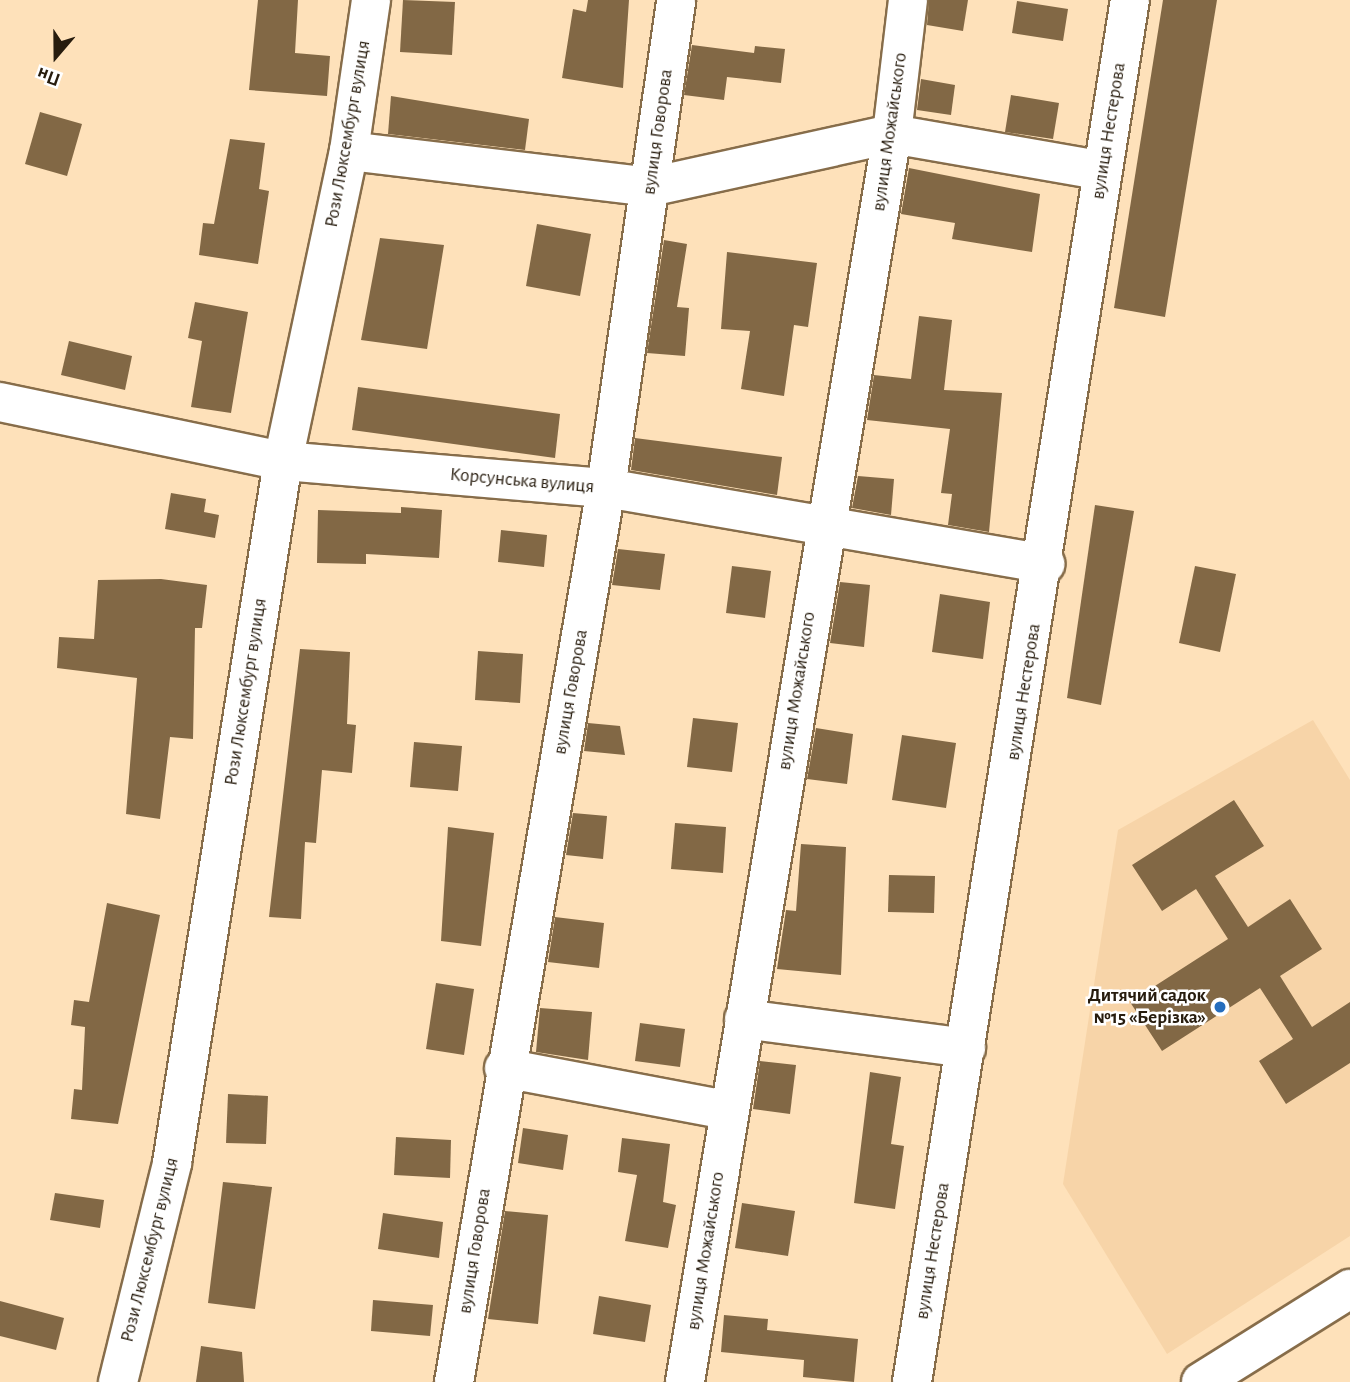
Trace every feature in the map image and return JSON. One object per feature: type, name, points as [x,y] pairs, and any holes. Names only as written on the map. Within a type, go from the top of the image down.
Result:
[{"type":"street","name":"Рози Люксембург вулиця","points":[[118,1382],[172,1163],[283,461],[349,152],[371,0]]},
{"type":"street","name":"вулиця Говорова","points":[[454,1382],[504,1068],[606,488],[676,0]]},
{"type":"street","name":"вулиця Можайського","points":[[685,1382],[823,526],[892,134],[908,0]]},
{"type":"street","name":"вулиця Нестерова","points":[[912,1382],[1045,564],[1130,0]]},
{"type":"street","points":[[349,152],[650,187],[892,134],[1103,171]]},
{"type":"street","name":"Корсунська вулиця","points":[[0,402],[283,461],[606,488],[1045,564]]},
{"type":"street","points":[[744,1018],[966,1048]]},
{"type":"street","points":[[504,1068],[727,1110]]},
{"type":"street","points":[[1201,1382],[1350,1289]]},
{"type":"shaded area","name":"Дитячий садок №15 «Берізка»","points":[[1313,720],[1350,780],[1350,1236],[1167,1354],[1063,1184],[1118,830]]},
{"type":"building","points":[[258,0],[298,0],[295,53],[330,56],[327,96],[249,90]]},
{"type":"building","points":[[403,0],[455,2],[452,55],[400,52]]},
{"type":"building","points":[[588,0],[629,0],[623,88],[562,78],[573,9],[586,12]]},
{"type":"building","points":[[929,0],[968,0],[963,31],[927,25]]},
{"type":"building","points":[[1163,0],[1217,0],[1165,317],[1114,308]]},
{"type":"building","points":[[1017,1],[1068,9],[1063,41],[1012,33]]},
{"type":"building","points":[[692,45],[754,53],[755,46],[785,49],[781,83],[727,77],[724,100],[684,95]]},
{"type":"building","points":[[921,79],[955,85],[951,115],[917,110]]},
{"type":"building","points":[[1011,95],[1059,103],[1053,139],[1005,132]]},
{"type":"building","points":[[391,96],[529,119],[525,150],[388,134]]},
{"type":"building","points":[[40,112],[82,124],[67,176],[25,164]]},
{"type":"building","points":[[230,139],[265,143],[259,189],[269,191],[258,264],[199,255],[203,223],[214,224]]},
{"type":"building","points":[[909,168],[1040,194],[1032,252],[952,239],[955,223],[901,214]]},
{"type":"building","points":[[537,224],[591,234],[580,296],[526,286]]},
{"type":"building","points":[[380,238],[444,245],[427,349],[361,340]]},
{"type":"building","points":[[664,240],[687,244],[677,307],[689,308],[685,356],[647,353]]},
{"type":"building","points":[[727,252],[817,263],[808,327],[794,325],[784,396],[741,389],[750,331],[721,329]]},
{"type":"building","points":[[195,302],[248,312],[231,413],[191,407],[202,341],[188,338]]},
{"type":"building","points":[[919,316],[952,320],[944,390],[1002,393],[989,532],[948,525],[952,494],[941,493],[950,429],[867,420],[874,375],[911,379]]},
{"type":"building","points":[[69,341],[132,356],[125,390],[61,375]]},
{"type":"building","points":[[358,387],[560,414],[555,458],[352,430]]},
{"type":"building","points":[[635,438],[782,457],[777,495],[631,470]]},
{"type":"building","points":[[858,476],[894,479],[891,515],[852,508]]},
{"type":"building","points":[[171,493],[206,499],[204,512],[219,515],[215,538],[165,529]]},
{"type":"building","points":[[1095,505],[1134,511],[1101,705],[1067,698]]},
{"type":"building","points":[[401,507],[442,510],[439,558],[366,554],[366,564],[317,563],[318,510],[401,513]]},
{"type":"building","points":[[501,530],[547,535],[544,567],[498,562]]},
{"type":"building","points":[[618,549],[665,554],[660,590],[612,585]]},
{"type":"building","points":[[732,566],[771,571],[765,618],[726,613]]},
{"type":"building","points":[[1195,566],[1236,574],[1220,652],[1179,643]]},
{"type":"building","points":[[161,579],[207,585],[202,628],[195,628],[193,739],[170,737],[160,819],[126,814],[137,678],[57,668],[59,637],[94,639],[98,580]]},
{"type":"building","points":[[840,582],[870,585],[864,647],[830,643]]},
{"type":"building","points":[[940,594],[990,602],[983,659],[932,652]]},
{"type":"building","points":[[300,649],[350,652],[347,724],[356,725],[352,773],[322,770],[316,843],[305,842],[301,919],[269,917]]},
{"type":"building","points":[[478,651],[523,654],[520,703],[475,700]]},
{"type":"building","points":[[693,718],[738,723],[732,772],[687,767]]},
{"type":"building","points":[[588,723],[620,726],[625,755],[584,751]]},
{"type":"building","points":[[816,728],[853,734],[847,784],[807,779]]},
{"type":"building","points":[[902,735],[956,743],[946,808],[892,800]]},
{"type":"building","points":[[414,742],[462,746],[458,791],[410,787]]},
{"type":"building","points":[[1234,800],[1264,846],[1215,876],[1248,927],[1290,899],[1322,949],[1280,976],[1312,1027],[1350,1002],[1350,1063],[1286,1104],[1259,1061],[1293,1039],[1260,988],[1162,1051],[1130,1002],[1228,939],[1196,889],[1162,911],[1132,865]]},
{"type":"building","points":[[573,813],[607,816],[603,859],[566,855]]},
{"type":"building","points":[[675,823],[726,827],[723,873],[671,869]]},
{"type":"building","points":[[448,827],[494,833],[481,946],[441,941]]},
{"type":"building","points":[[801,844],[846,847],[841,975],[777,969],[786,910],[796,911]]},
{"type":"building","points":[[889,875],[935,876],[934,913],[888,912]]},
{"type":"building","points":[[107,903],[160,915],[118,1124],[71,1119],[74,1089],[82,1090],[85,1027],[71,1025],[74,1000],[89,1002]]},
{"type":"building","points":[[555,917],[604,923],[599,968],[548,962]]},
{"type":"building","points":[[436,983],[474,989],[464,1055],[426,1049]]},
{"type":"building","points":[[540,1008],[592,1012],[588,1060],[536,1052]]},
{"type":"building","points":[[640,1023],[685,1029],[680,1067],[635,1061]]},
{"type":"building","points":[[760,1061],[796,1065],[790,1114],[753,1109]]},
{"type":"building","points":[[870,1072],[901,1077],[891,1144],[904,1146],[895,1209],[854,1203]]},
{"type":"building","points":[[228,1094],[268,1096],[266,1144],[226,1143]]},
{"type":"building","points":[[523,1128],[568,1135],[563,1170],[518,1163]]},
{"type":"building","points":[[396,1137],[451,1140],[450,1178],[394,1175]]},
{"type":"building","points":[[622,1138],[670,1144],[663,1202],[676,1205],[668,1248],[625,1241],[637,1175],[618,1172]]},
{"type":"building","points":[[223,1182],[272,1187],[255,1309],[208,1303]]},
{"type":"building","points":[[55,1193],[104,1200],[100,1228],[50,1220]]},
{"type":"building","points":[[742,1203],[795,1211],[788,1256],[735,1248]]},
{"type":"building","points":[[505,1211],[548,1215],[538,1324],[488,1319]]},
{"type":"building","points":[[383,1213],[443,1222],[439,1258],[378,1249]]},
{"type":"building","points":[[599,1296],[651,1305],[645,1342],[593,1334]]},
{"type":"building","points":[[373,1300],[433,1305],[430,1336],[371,1331]]},
{"type":"building","points":[[0,1301],[64,1318],[56,1350],[0,1336]]},
{"type":"building","points":[[724,1315],[768,1319],[767,1330],[858,1339],[854,1382],[803,1377],[804,1360],[721,1352]]},
{"type":"building","points":[[201,1346],[242,1352],[244,1382],[196,1382]]},
{"type":"place","name":"Дитячий садок №15 «Берізка»","points":[[1220,1007]]}]
